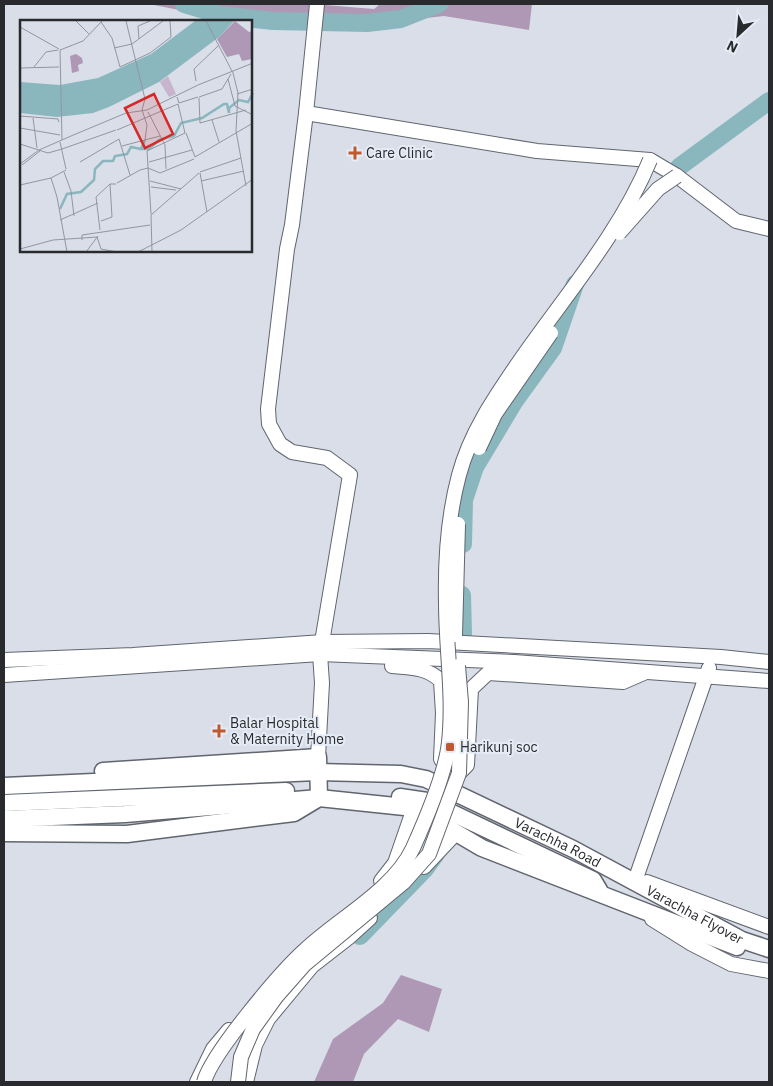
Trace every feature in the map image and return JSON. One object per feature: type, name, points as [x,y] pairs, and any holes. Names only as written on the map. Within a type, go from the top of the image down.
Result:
[{"type":"main road","name":"Varachha Road","points":[[318,779],[400,774],[426,779],[625,875]]},
{"type":"main road","points":[[4,776],[318,779],[418,787],[599,873],[625,875]]},
{"type":"main road","points":[[4,803],[318,779]]},
{"type":"main road","points":[[4,819],[125,814],[318,779]]},
{"type":"main road","points":[[4,833],[127,834],[294,814],[318,779]]},
{"type":"main road","points":[[4,786],[318,779],[422,799],[593,880],[597,884],[600,894]]},
{"type":"main road","points":[[4,794],[113,791],[318,779],[414,808]]},
{"type":"main road","name":"Varachha Flyover","points":[[414,808],[482,848],[632,907],[742,944],[769,949]]},
{"type":"main road","name":"Varachha Flyover","points":[[625,875],[769,959]]},
{"type":"street","points":[[317,4],[306,112],[292,225],[286,249],[268,409],[269,424],[280,444],[292,452],[327,458],[350,475],[332,572],[323,655],[318,779]]},
{"type":"street","points":[[306,112],[537,151],[650,160],[677,176],[736,221],[769,229]]},
{"type":"street","points":[[204,1082],[219,1052],[282,975],[305,950],[390,879],[411,851],[445,765],[449,742],[450,672],[446,576],[449,527],[459,474],[486,409],[627,206],[650,160]]},
{"type":"street","points":[[238,1082],[241,1057],[253,1029],[276,997],[305,964],[404,882],[428,854],[459,774],[461,702],[455,636],[458,522],[468,471],[495,414],[627,222],[658,189],[677,176]]},
{"type":"street","points":[[4,675],[323,655],[428,641],[769,662]]},
{"type":"street","points":[[4,660],[133,655],[323,655],[514,662],[769,681]]},
{"type":"street","points":[[323,655],[423,668],[433,673],[441,681],[443,692],[440,759],[445,765]]},
{"type":"street","points":[[713,658],[625,875],[769,927]]},
{"type":"street","points":[[459,774],[467,765],[471,689],[488,673],[622,682],[647,671]]},
{"type":"street","points":[[197,1082],[213,1049],[298,948],[384,879],[395,863],[414,808]]},
{"type":"street","points":[[246,1082],[255,1045],[268,1019],[312,966],[348,938],[456,833]]},
{"type":"street","points":[[632,907],[692,944],[731,964],[769,971]]},
{"type":"shaded area","points":[[149,4],[312,4],[374,9],[380,4],[532,4],[529,30],[444,16],[364,25],[224,19]]},
{"type":"shaded area","points":[[401,975],[442,989],[429,1032],[398,1019],[364,1054],[353,1082],[314,1082],[333,1039],[383,1003]]},
{"type":"waterway","points":[[184,4],[220,15],[273,21],[367,23],[401,19],[439,4]]},
{"type":"waterway","points":[[679,167],[769,101]]},
{"type":"waterway","points":[[463,544],[464,500],[475,467],[514,402],[553,348],[575,284]]},
{"type":"waterway","points":[[462,595],[463,634]]},
{"type":"waterway","points":[[360,936],[425,869],[436,854]]},
{"type":"place","name":"Care Clinic","points":[[355,153]]},
{"type":"place","name":"Balar Hospital & Maternity Home","points":[[219,731]]},
{"type":"place","name":"Harikunj soc","points":[[450,747]]}]
